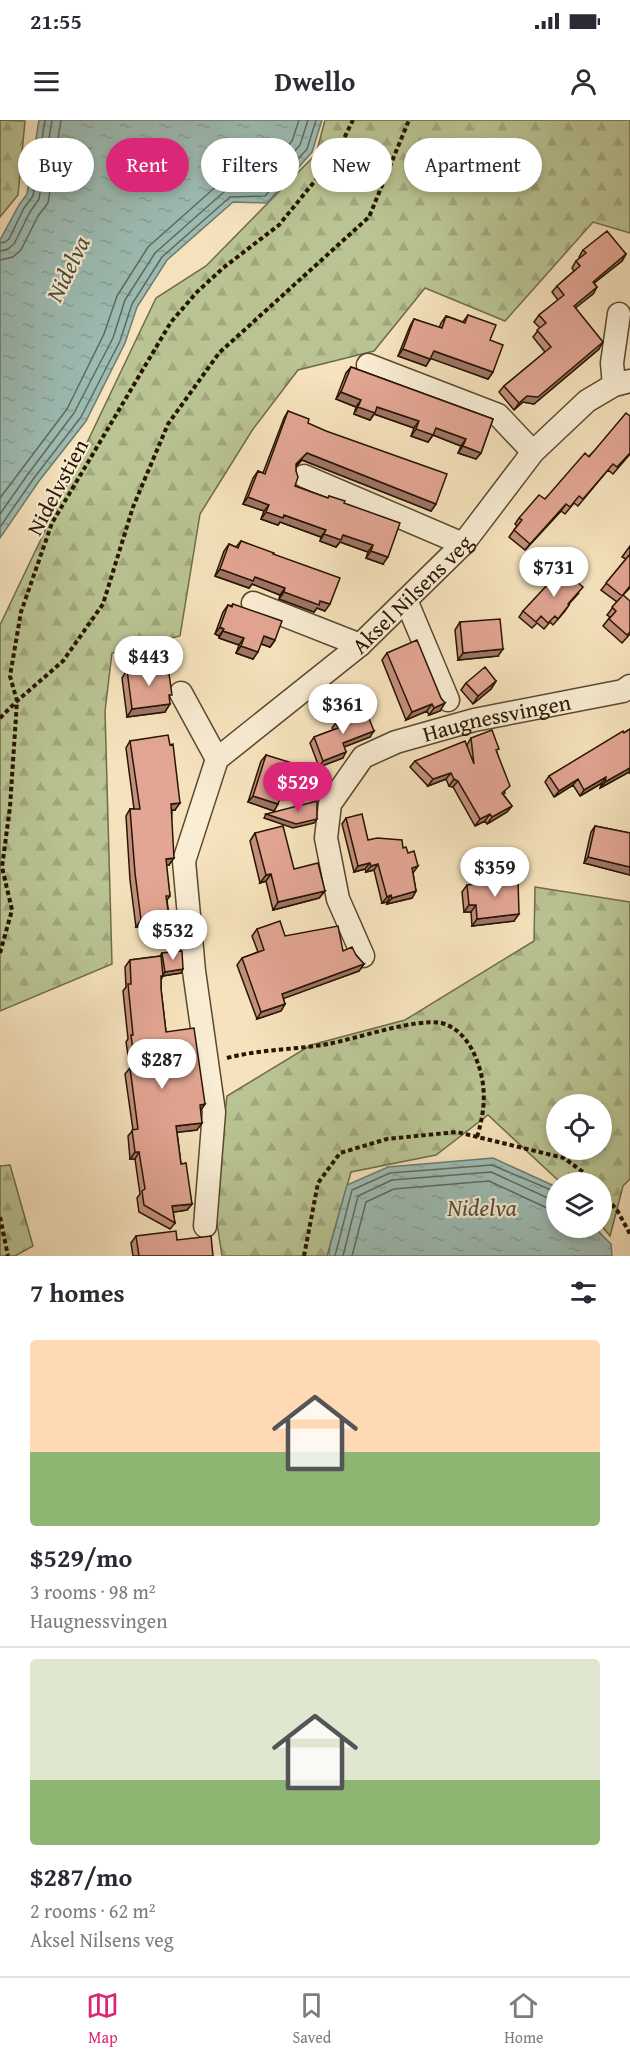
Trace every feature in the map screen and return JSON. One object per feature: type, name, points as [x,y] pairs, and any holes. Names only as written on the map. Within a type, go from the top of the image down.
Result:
[{"type":"street","name":"Aksel Nilsens veg","points":[[217,759],[360,645],[463,544],[533,452],[587,401],[622,383],[612,363],[619,314]]},
{"type":"street","points":[[368,365],[498,415],[533,452]]},
{"type":"street","points":[[304,476],[463,544]]},
{"type":"street","points":[[406,600],[448,700]]},
{"type":"street","points":[[253,603],[360,645]]},
{"type":"street","name":"Haugnessvingen","points":[[363,956],[338,899],[326,838],[330,804],[363,757],[396,742],[474,720],[623,691],[630,686]]},
{"type":"street","points":[[181,693],[217,759],[184,861],[194,970],[214,1112],[205,1226]]},
{"type":"path","name":"Nidelvstien","points":[[0,953],[12,910],[2,867],[10,807],[17,700],[10,676],[21,612],[52,523],[171,322],[196,292],[279,225],[336,155],[353,120]]},
{"type":"path","points":[[0,718],[17,700],[63,661],[103,604],[133,507],[168,424],[219,352],[369,217],[409,120]]},
{"type":"path","points":[[207,1062],[243,1054],[327,1044],[422,1023],[442,1023],[462,1035],[472,1046],[481,1070],[485,1089],[477,1137]]},
{"type":"path","points":[[304,1256],[318,1183],[340,1153],[387,1139],[457,1132],[564,1158],[583,1172]]},
{"type":"path","points":[[612,1204],[630,1234]]},
{"type":"path","points":[[0,1217],[8,1256]]},
{"type":"green space","points":[[0,120],[25,121],[23,138],[18,138],[18,195],[0,217]]},
{"type":"green space","points":[[325,120],[630,120],[630,233],[593,222],[505,321],[425,288],[374,351],[298,370],[253,429],[200,514],[180,636],[112,653],[105,711],[112,964],[0,1011],[0,625],[156,298],[206,266],[279,192],[299,192],[299,171],[311,159],[311,192],[392,192],[392,138],[320,138]]},
{"type":"green space","points":[[535,887],[630,902],[630,1179],[623,1186],[612,1228],[612,1172],[549,1172],[488,1115],[436,1155],[351,1172],[327,1256],[222,1256],[214,1203],[227,1096],[311,1045],[405,1020],[534,941]]},
{"type":"green space","points":[[10,1165],[33,1246],[15,1256],[0,1256],[0,1166]]},
{"type":"water","name":"Nidelva","points":[[39,120],[322,120],[316,138],[311,138],[311,153],[299,167],[299,138],[201,138],[201,192],[277,192],[267,203],[233,202],[167,260],[137,307],[125,343],[86,421],[39,481],[0,538],[0,240],[27,192],[94,192],[94,138],[36,138]]},
{"type":"water","name":"Nidelva","points":[[493,1158],[546,1182],[546,1238],[605,1238],[611,1244],[612,1256],[329,1256],[347,1185],[388,1167]]},
{"type":"building","points":[[607,231],[626,254],[593,282],[597,287],[574,306],[603,342],[538,397],[527,396],[519,403],[504,386],[551,347],[537,330],[546,323],[539,315],[564,295],[557,286],[580,266],[576,261],[586,253],[583,250]]},
{"type":"building","points":[[468,315],[496,325],[490,340],[503,345],[493,372],[434,351],[430,359],[403,349],[414,319],[442,328],[446,316],[465,323]]},
{"type":"building","points":[[351,367],[493,419],[481,453],[463,446],[466,439],[436,428],[433,435],[416,429],[419,421],[377,407],[375,413],[358,407],[361,400],[341,392]]},
{"type":"building","points":[[288,411],[309,419],[308,423],[326,431],[447,474],[436,504],[307,453],[296,464],[298,477],[295,486],[328,498],[329,496],[345,501],[344,503],[400,523],[388,557],[371,551],[373,545],[343,535],[341,540],[324,534],[326,530],[284,515],[283,518],[266,512],[269,505],[248,497],[258,471],[265,474]]},
{"type":"building","points":[[626,413],[630,416],[630,453],[617,467],[613,464],[583,499],[579,496],[570,507],[566,504],[530,544],[514,530],[522,520],[519,518],[539,495],[545,499],[585,453],[589,457]]},
{"type":"building","points":[[241,541],[340,578],[330,604],[320,601],[319,605],[284,592],[285,588],[255,577],[253,581],[220,569],[229,544],[238,548]]},
{"type":"building","points":[[630,554],[630,586],[622,596],[606,583]]},
{"type":"building","points":[[562,569],[583,587],[558,619],[555,616],[548,623],[541,616],[536,622],[523,611]]},
{"type":"building","points":[[623,595],[630,601],[630,632],[627,635],[609,619],[616,611],[612,607]]},
{"type":"building","points":[[233,604],[282,621],[275,640],[264,636],[258,652],[241,646],[244,638],[223,631],[224,629],[220,627],[228,605],[232,607]]},
{"type":"building","points":[[500,619],[503,649],[463,653],[460,622]]},
{"type":"building","points":[[417,640],[445,703],[434,708],[432,704],[412,712],[387,653]]},
{"type":"building","points":[[165,665],[166,674],[169,674],[172,695],[169,695],[170,704],[132,709],[127,670]]},
{"type":"building","points":[[485,667],[496,681],[478,696],[466,683]]},
{"type":"building","points":[[366,711],[374,731],[343,743],[346,752],[323,761],[314,737],[338,728],[336,723]]},
{"type":"building","points":[[630,729],[630,768],[605,782],[606,777],[584,790],[578,779],[559,791],[549,776]]},
{"type":"building","points":[[492,730],[499,749],[496,750],[510,786],[502,793],[512,806],[492,817],[490,814],[480,819],[451,773],[433,779],[415,761],[465,741],[474,764],[471,738]]},
{"type":"building","points":[[168,735],[170,745],[173,744],[180,803],[171,804],[174,858],[166,859],[170,896],[166,896],[169,917],[141,920],[130,809],[140,809],[130,741]]},
{"type":"building","points":[[266,755],[292,763],[278,804],[253,796]]},
{"type":"building","points":[[317,801],[317,819],[296,824],[266,814]]},
{"type":"building","points":[[362,814],[368,840],[377,838],[402,840],[403,848],[406,847],[408,853],[414,851],[418,866],[412,868],[416,891],[392,898],[391,895],[387,897],[378,864],[358,866],[346,818]]},
{"type":"building","points":[[283,826],[294,869],[318,863],[325,891],[278,902],[271,874],[266,875],[255,833]]},
{"type":"building","points":[[595,826],[630,833],[630,867],[588,857]]},
{"type":"building","points":[[518,879],[519,914],[477,919],[476,905],[469,905],[467,885],[475,884],[475,882]]},
{"type":"building","points":[[280,921],[285,936],[338,926],[343,951],[352,947],[364,964],[282,994],[285,1004],[261,1012],[242,958],[264,950],[257,929]]},
{"type":"building","points":[[182,951],[183,969],[165,972],[162,953]]},
{"type":"building","points":[[161,956],[163,976],[161,976],[161,989],[166,1032],[194,1028],[205,1104],[200,1105],[202,1123],[176,1126],[181,1164],[186,1163],[192,1204],[172,1206],[175,1223],[144,1205],[142,1191],[145,1189],[139,1152],[135,1152],[132,1130],[138,1129],[130,1068],[135,1067],[128,984],[131,984],[130,960]]},
{"type":"building","points":[[176,1231],[177,1240],[211,1236],[213,1256],[139,1256],[136,1236]]}]
